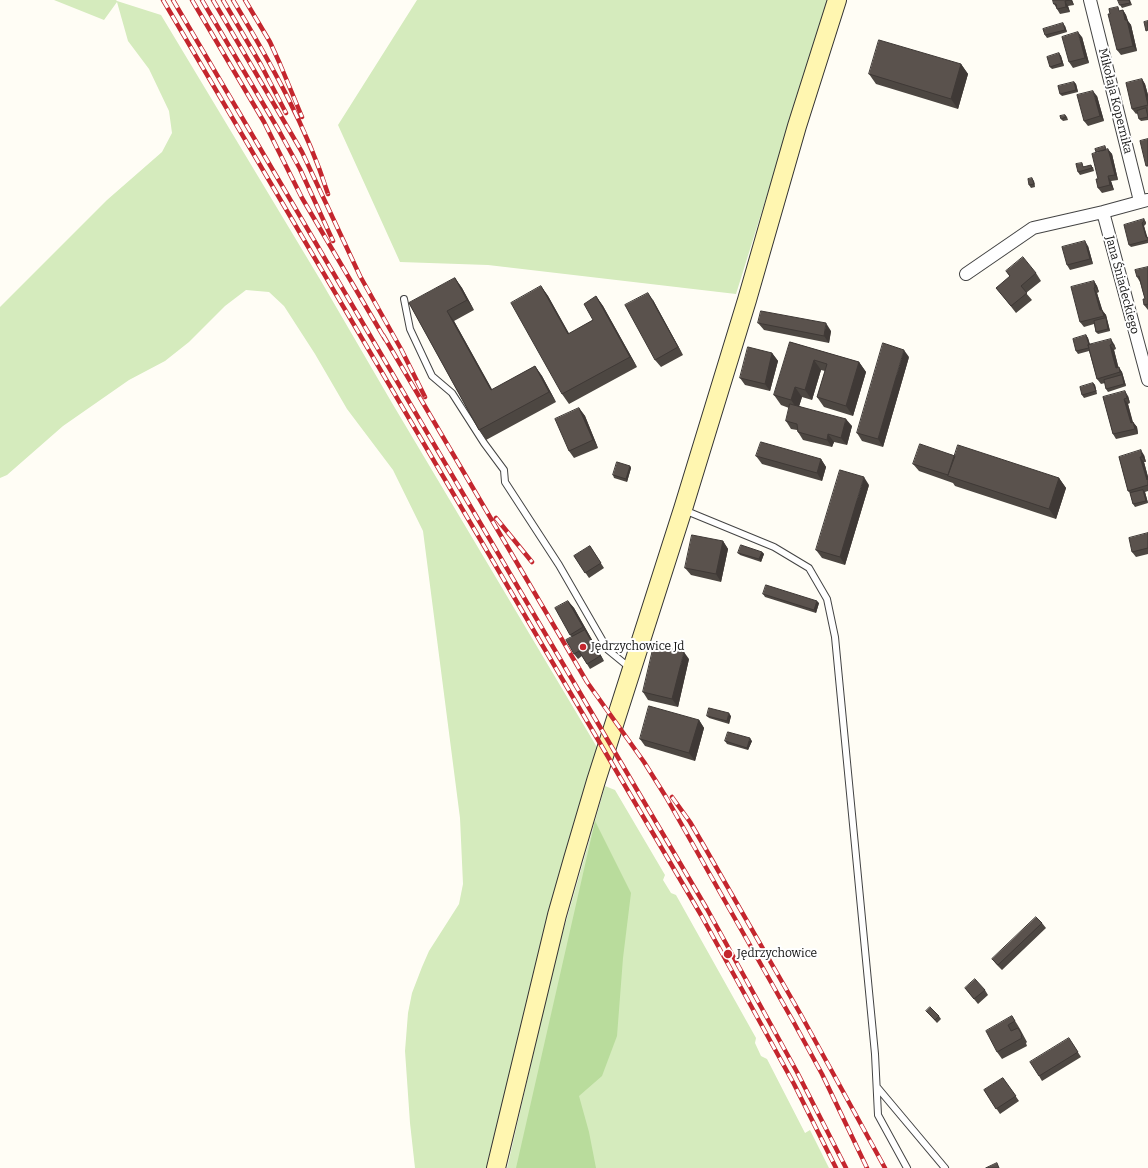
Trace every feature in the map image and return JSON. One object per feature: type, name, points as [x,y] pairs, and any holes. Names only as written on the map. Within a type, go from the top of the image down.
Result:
[{"type":"street","points":[[496,1168],[557,915],[596,781],[683,509],[747,300],[797,126],[837,0]]},
{"type":"street","name":"Mikołaja Kopernika","points":[[1090,0],[1144,200]]},
{"type":"street","points":[[966,274],[1033,228],[1102,212],[1144,200]]},
{"type":"street","name":"Jana Śniadeckiego","points":[[1102,212],[1148,380]]},
{"type":"lane","points":[[404,299],[410,330],[432,376],[452,393],[484,443],[504,470],[505,482],[559,565],[608,650],[631,669]]},
{"type":"lane","points":[[683,509],[774,548],[809,568],[827,599],[835,636],[876,1054],[878,1115],[907,1168]]},
{"type":"lane","points":[[877,1087],[945,1168]]},
{"type":"green space","points":[[54,0],[116,0],[161,15],[321,281],[598,749],[552,902],[486,1168],[415,1168],[410,1123],[405,1051],[408,1013],[412,993],[429,951],[459,904],[463,884],[460,818],[423,531],[393,470],[347,409],[315,354],[284,306],[269,292],[246,290],[225,306],[189,342],[165,361],[129,380],[63,426],[7,475],[0,478],[0,307],[107,200],[162,152],[172,133],[169,111],[149,69],[128,41],[117,2],[104,20]]},
{"type":"green space","points":[[417,0],[828,0],[736,294],[488,265],[400,262],[338,125]]},
{"type":"green space","points":[[605,786],[615,790],[665,875],[663,880],[671,893],[676,895],[756,1038],[755,1043],[761,1056],[767,1059],[805,1133],[810,1130],[829,1168],[507,1168],[556,956]]},
{"type":"green space","points":[[595,821],[631,893],[623,958],[617,1036],[602,1076],[579,1096],[589,1132],[596,1168],[516,1168]]},
{"type":"building","points":[[1053,0],[1070,0],[1065,1],[1066,7],[1057,9]]},
{"type":"building","points":[[1118,0],[1129,0],[1130,3],[1120,5]]},
{"type":"building","points":[[1118,7],[1119,11],[1123,10],[1125,20],[1127,20],[1133,46],[1117,50],[1108,14],[1110,14],[1109,9]]},
{"type":"building","points":[[1148,21],[1148,30],[1146,31],[1144,22]]},
{"type":"building","points":[[1063,23],[1065,30],[1045,35],[1043,29]]},
{"type":"building","points":[[1078,32],[1085,58],[1069,62],[1062,37]]},
{"type":"building","points":[[879,40],[961,64],[951,99],[869,74]]},
{"type":"building","points":[[1059,53],[1062,63],[1050,67],[1047,57]]},
{"type":"building","points":[[1142,79],[1148,105],[1132,109],[1126,83]]},
{"type":"building","points":[[1074,82],[1076,90],[1060,94],[1058,86]]},
{"type":"building","points":[[1093,91],[1100,116],[1084,121],[1077,95]]},
{"type":"building","points":[[1146,108],[1148,117],[1139,119],[1137,111]]},
{"type":"building","points":[[1065,115],[1066,117],[1061,119],[1060,116]]},
{"type":"building","points":[[1148,139],[1148,166],[1146,166],[1140,141]]},
{"type":"building","points":[[1105,146],[1106,150],[1096,152],[1095,149]]},
{"type":"building","points":[[1108,149],[1115,175],[1108,176],[1110,185],[1098,188],[1096,179],[1098,179],[1092,154]]},
{"type":"building","points":[[1082,163],[1083,167],[1091,165],[1092,168],[1078,172],[1076,164]]},
{"type":"building","points":[[1032,178],[1034,184],[1029,185],[1028,179]]},
{"type":"building","points":[[1144,219],[1142,223],[1148,240],[1129,245],[1124,225]]},
{"type":"building","points":[[1085,241],[1090,259],[1067,265],[1062,247]]},
{"type":"building","points":[[1023,257],[1036,273],[1021,286],[1027,293],[1011,306],[996,288],[1010,276],[1006,271]]},
{"type":"building","points":[[1148,267],[1148,304],[1144,305],[1143,299],[1145,299],[1139,276],[1137,277],[1135,270]]},
{"type":"building","points":[[455,278],[467,300],[447,311],[491,390],[535,366],[549,392],[479,430],[409,303]]},
{"type":"building","points":[[1094,281],[1094,288],[1100,310],[1102,310],[1104,316],[1080,322],[1071,287]]},
{"type":"building","points":[[541,286],[568,334],[593,320],[584,304],[596,296],[630,357],[562,394],[511,303]]},
{"type":"building","points":[[648,293],[678,347],[655,360],[625,305]]},
{"type":"building","points":[[761,311],[826,323],[824,336],[758,323]]},
{"type":"building","points":[[1106,318],[1108,329],[1096,332],[1094,321]]},
{"type":"building","points":[[1086,335],[1089,348],[1076,351],[1073,339]]},
{"type":"building","points":[[1111,339],[1112,344],[1110,345],[1116,368],[1119,367],[1120,372],[1097,379],[1088,345]]},
{"type":"building","points":[[790,342],[859,362],[846,406],[817,397],[827,364],[814,360],[805,390],[795,387],[791,400],[774,395]]},
{"type":"building","points":[[883,343],[904,350],[878,439],[857,433]]},
{"type":"building","points":[[748,347],[772,353],[765,384],[740,378]]},
{"type":"building","points":[[1122,375],[1124,384],[1106,389],[1104,380]]},
{"type":"building","points":[[1093,383],[1096,391],[1082,395],[1080,387]]},
{"type":"building","points":[[1125,391],[1127,398],[1124,399],[1131,423],[1133,422],[1135,429],[1113,434],[1103,397]]},
{"type":"building","points":[[790,404],[846,419],[841,438],[828,434],[827,440],[798,432],[797,424],[786,421]]},
{"type":"building","points":[[579,408],[593,440],[569,451],[555,419]]},
{"type":"building","points":[[761,442],[821,459],[817,473],[756,456]]},
{"type":"building","points":[[920,444],[955,456],[948,475],[913,464]]},
{"type":"building","points":[[958,445],[1059,478],[1049,509],[948,476]]},
{"type":"building","points":[[1141,450],[1142,457],[1140,457],[1147,480],[1148,479],[1148,485],[1128,491],[1119,457]]},
{"type":"building","points":[[617,462],[630,466],[626,479],[613,475]]},
{"type":"building","points":[[840,470],[864,477],[840,557],[816,550]]},
{"type":"building","points":[[1143,490],[1146,501],[1133,504],[1130,493]]},
{"type":"building","points":[[1148,533],[1148,548],[1132,552],[1129,538]]},
{"type":"building","points":[[692,535],[723,541],[716,574],[685,568]]},
{"type":"building","points":[[741,545],[762,552],[759,559],[738,553]]},
{"type":"building","points":[[590,546],[601,563],[585,573],[574,556]]},
{"type":"building","points":[[766,585],[817,601],[814,610],[763,594]]},
{"type":"building","points":[[568,601],[583,627],[570,635],[555,608]]},
{"type":"building","points":[[585,630],[600,656],[587,664],[579,651],[574,654],[566,640]]},
{"type":"building","points":[[654,645],[684,652],[672,699],[643,692]]},
{"type":"building","points":[[649,706],[699,720],[689,753],[640,739]]},
{"type":"building","points":[[709,708],[729,713],[727,721],[707,716]]},
{"type":"building","points":[[728,732],[750,738],[747,748],[725,741]]},
{"type":"building","points":[[1036,917],[1042,923],[998,965],[992,959]]},
{"type":"building","points":[[975,979],[985,990],[974,999],[965,988]]},
{"type":"building","points":[[930,1007],[939,1016],[935,1020],[926,1011]]},
{"type":"building","points":[[1012,1016],[1015,1021],[1008,1025],[1011,1031],[1018,1028],[1022,1038],[997,1052],[986,1031]]},
{"type":"building","points":[[1069,1038],[1078,1052],[1039,1076],[1030,1062]]},
{"type":"building","points":[[1003,1078],[1016,1096],[996,1109],[984,1090]]},
{"type":"building","points":[[997,1163],[999,1168],[986,1168]]},
{"type":"railway","points":[[163,0],[701,915],[794,1084],[836,1168]]},
{"type":"railway","points":[[173,0],[707,909],[797,1072],[846,1168]]},
{"type":"railway","points":[[192,0],[264,122],[302,198],[385,339]]},
{"type":"railway","points":[[202,0],[300,169],[333,241]]},
{"type":"railway","points":[[213,0],[302,152],[360,276],[401,349],[425,397]]},
{"type":"railway","points":[[223,0],[261,65],[286,113]]},
{"type":"railway","points":[[233,0],[274,70],[286,94],[309,143],[328,194]]},
{"type":"railway","points":[[245,0],[270,42],[302,117]]},
{"type":"railway","points":[[383,335],[587,682],[644,762],[666,797],[822,1074],[867,1168]]},
{"type":"railway","points":[[496,518],[532,562]]},
{"type":"railway","points":[[672,797],[690,822],[704,846],[801,1015],[885,1168]]},
{"type":"place","name":"Jędrzychowice Jd","points":[[583,647]]},
{"type":"place","name":"Jędrzychowice","points":[[728,954]]}]
